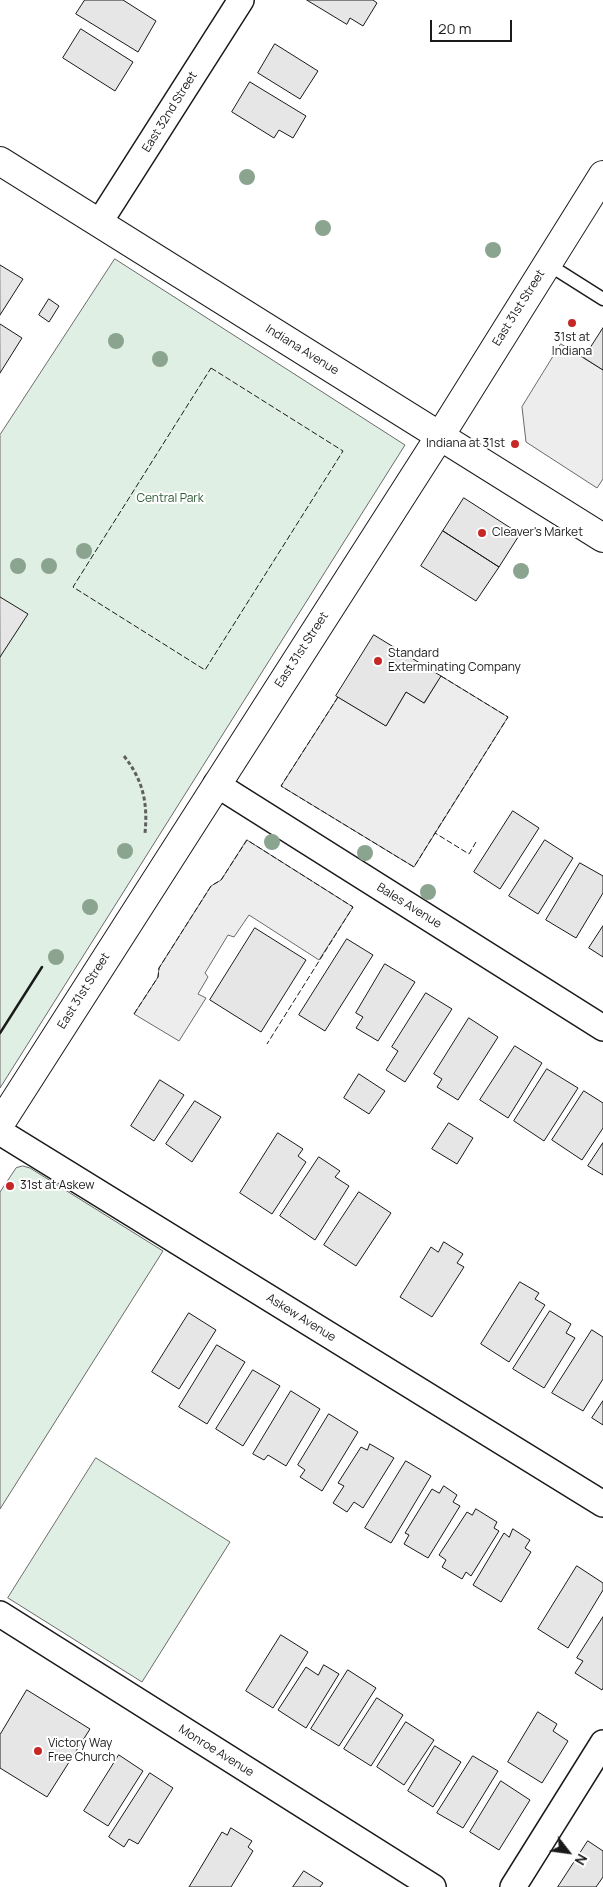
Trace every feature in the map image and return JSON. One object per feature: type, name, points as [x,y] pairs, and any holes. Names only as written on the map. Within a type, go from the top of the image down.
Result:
[{"type":"main road","name":"Indiana Avenue","points":[[0,161],[603,538]]},
{"type":"main road","name":"East 31st Street","points":[[0,1124],[440,436],[603,175]]},
{"type":"street","name":"East 32nd Street","points":[[99,223],[241,0]]},
{"type":"street","name":"Bales Avenue","points":[[216,784],[603,1028]]},
{"type":"street","name":"Askew Avenue","points":[[0,1132],[603,1504]]},
{"type":"street","name":"Monroe Avenue","points":[[0,1614],[433,1887]]},
{"type":"street","points":[[513,1887],[603,1743]]},
{"type":"lane","points":[[546,264],[603,299]]},
{"type":"path","points":[[124,756],[142,783],[146,808],[145,833]]},
{"type":"green space","name":"Central Park","points":[[115,259],[405,445],[0,1088],[0,435]]},
{"type":"green space","points":[[23,1166],[30,1168],[163,1251],[0,1509],[0,1192],[16,1168]]},
{"type":"green space","points":[[96,1458],[230,1542],[142,1682],[8,1598]]},
{"type":"shaded area","points":[[561,344],[603,370],[603,479],[597,488],[526,442],[522,407]]},
{"type":"shaded area","points":[[441,676],[508,717],[414,867],[281,786],[338,697],[386,726],[406,692],[424,703]]},
{"type":"shaded area","points":[[247,840],[353,907],[319,960],[249,915],[234,937],[228,935],[205,973],[208,977],[198,994],[206,998],[179,1041],[134,1014],[158,977],[159,968],[211,886],[221,880]]},
{"type":"building","points":[[85,0],[123,0],[156,21],[138,52],[76,14]]},
{"type":"building","points":[[307,0],[373,0],[377,3],[363,26],[350,18],[347,24]]},
{"type":"building","points":[[81,29],[133,62],[115,91],[63,58]]},
{"type":"building","points":[[275,44],[318,71],[300,99],[258,73]]},
{"type":"building","points":[[250,82],[306,116],[293,138],[279,130],[274,138],[232,112]]},
{"type":"building","points":[[0,265],[23,279],[0,315]]},
{"type":"building","points":[[49,299],[59,306],[49,322],[39,315]]},
{"type":"building","points":[[0,324],[22,338],[0,373]]},
{"type":"building","points":[[603,328],[603,370],[584,358]]},
{"type":"building","name":"Cleaver's Market","points":[[464,498],[520,534],[499,567],[443,531]]},
{"type":"building","points":[[443,531],[499,567],[476,601],[421,566]]},
{"type":"building","points":[[0,597],[28,614],[0,657]]},
{"type":"building","points":[[374,635],[441,676],[424,703],[406,692],[386,726],[336,696]]},
{"type":"building","points":[[513,811],[539,828],[500,889],[474,872]]},
{"type":"building","points":[[545,840],[573,858],[538,914],[509,896]]},
{"type":"building","points":[[580,863],[603,876],[603,893],[576,938],[546,920]]},
{"type":"building","points":[[603,926],[603,957],[589,948]]},
{"type":"building","points":[[255,928],[306,960],[261,1032],[210,1000]]},
{"type":"building","points":[[347,939],[373,955],[325,1031],[299,1015]]},
{"type":"building","points":[[385,964],[415,982],[378,1041],[356,1028],[363,1017],[356,1013]]},
{"type":"building","points":[[426,993],[452,1009],[405,1082],[386,1070],[398,1051],[392,1047]]},
{"type":"building","points":[[469,1018],[498,1037],[458,1100],[437,1087],[442,1079],[434,1074]]},
{"type":"building","points":[[515,1046],[542,1063],[508,1118],[480,1100]]},
{"type":"building","points":[[547,1069],[578,1088],[544,1141],[514,1121]]},
{"type":"building","points":[[359,1074],[385,1091],[369,1114],[344,1098]]},
{"type":"building","points":[[160,1080],[184,1095],[154,1141],[131,1126]]},
{"type":"building","points":[[584,1091],[603,1103],[603,1128],[582,1160],[552,1140]]},
{"type":"building","points":[[195,1101],[221,1117],[192,1162],[166,1144]]},
{"type":"building","points":[[449,1123],[473,1138],[457,1164],[432,1149]]},
{"type":"building","points":[[278,1133],[303,1149],[298,1156],[306,1162],[272,1214],[240,1193]]},
{"type":"building","points":[[603,1143],[603,1175],[588,1166]]},
{"type":"building","points":[[319,1157],[340,1171],[335,1177],[349,1186],[315,1240],[280,1216]]},
{"type":"building","points":[[359,1192],[391,1213],[356,1266],[324,1245]]},
{"type":"building","points":[[444,1242],[463,1254],[457,1263],[464,1267],[432,1317],[400,1297],[431,1247],[438,1252]]},
{"type":"building","points":[[520,1282],[539,1293],[535,1299],[545,1305],[509,1362],[481,1344]]},
{"type":"building","points":[[550,1311],[571,1324],[566,1333],[575,1338],[544,1388],[513,1369]]},
{"type":"building","points":[[189,1313],[216,1330],[179,1389],[152,1372]]},
{"type":"building","points":[[592,1330],[603,1337],[603,1379],[583,1411],[552,1393]]},
{"type":"building","points":[[217,1345],[245,1362],[207,1424],[179,1407]]},
{"type":"building","points":[[253,1370],[280,1386],[243,1446],[216,1429]]},
{"type":"building","points":[[291,1391],[320,1409],[286,1466],[268,1455],[264,1460],[253,1454]]},
{"type":"building","points":[[603,1401],[603,1425],[592,1418]]},
{"type":"building","points":[[329,1414],[358,1432],[322,1491],[300,1477],[305,1470],[298,1465]]},
{"type":"building","points":[[370,1444],[394,1458],[363,1508],[354,1502],[347,1512],[333,1503],[344,1486],[338,1483],[361,1447],[367,1450]]},
{"type":"building","points":[[406,1461],[431,1476],[391,1543],[365,1528]]},
{"type":"building","points":[[444,1486],[457,1495],[453,1502],[460,1506],[428,1558],[404,1544],[409,1535],[405,1533],[432,1489],[439,1493]]},
{"type":"building","points":[[476,1509],[497,1522],[494,1528],[499,1531],[471,1576],[466,1572],[462,1579],[442,1567],[446,1560],[439,1555],[467,1512],[472,1515]]},
{"type":"building","points":[[513,1529],[530,1540],[525,1548],[531,1552],[501,1602],[473,1585],[504,1533],[509,1537]]},
{"type":"building","points":[[577,1566],[603,1583],[603,1590],[568,1648],[538,1629]]},
{"type":"building","points":[[603,1617],[602,1690],[575,1673],[583,1661],[577,1658]]},
{"type":"building","points":[[281,1635],[308,1652],[273,1708],[246,1691]]},
{"type":"building","points":[[324,1665],[339,1674],[306,1728],[278,1710],[306,1667],[318,1675]]},
{"type":"building","points":[[348,1670],[376,1688],[339,1746],[311,1729]]},
{"type":"building","name":"Victory Way Free Church","points":[[27,1690],[90,1729],[47,1797],[0,1768],[0,1735]]},
{"type":"building","points":[[377,1698],[403,1715],[371,1766],[344,1749]]},
{"type":"building","points":[[538,1712],[557,1724],[553,1731],[568,1741],[542,1783],[508,1762]]},
{"type":"building","points":[[406,1722],[434,1740],[404,1785],[377,1767]]},
{"type":"building","points":[[435,1746],[461,1762],[433,1807],[408,1791]]},
{"type":"building","points":[[119,1755],[143,1771],[108,1826],[84,1811]]},
{"type":"building","points":[[473,1756],[498,1771],[463,1828],[437,1813]]},
{"type":"building","points":[[150,1773],[173,1788],[138,1844],[129,1839],[124,1847],[109,1837]]},
{"type":"building","points":[[501,1781],[530,1800],[499,1850],[470,1832]]},
{"type":"building","points":[[231,1828],[252,1841],[248,1847],[253,1851],[231,1887],[189,1887],[222,1832],[227,1835]]},
{"type":"building","points":[[588,1841],[603,1851],[603,1877],[596,1887],[558,1887]]},
{"type":"building","points":[[304,1871],[323,1883],[320,1887],[293,1887]]},
{"type":"fence","points":[[211,368],[343,451],[205,670],[73,587],[211,368]]},
{"type":"fence","points":[[441,676],[508,717],[435,833],[469,854],[476,842]]},
{"type":"fence","points":[[338,697],[281,786],[414,867],[435,833]]},
{"type":"fence","points":[[134,1014],[158,977],[159,968],[211,886],[221,880],[247,840],[353,907],[267,1044]]},
{"type":"wall","points":[[0,1033],[42,967]]},
{"type":"place","name":"31st at Indiana","points":[[572,323]]},
{"type":"place","name":"Indiana at 31st","points":[[515,444]]},
{"type":"place","name":"Cleaver's Market","points":[[482,533]]},
{"type":"place","name":"Standard Exterminating Company","points":[[378,661]]},
{"type":"place","name":"31st at Askew","points":[[10,1186]]},
{"type":"place","name":"Victory Way Free Church","points":[[38,1751]]}]
